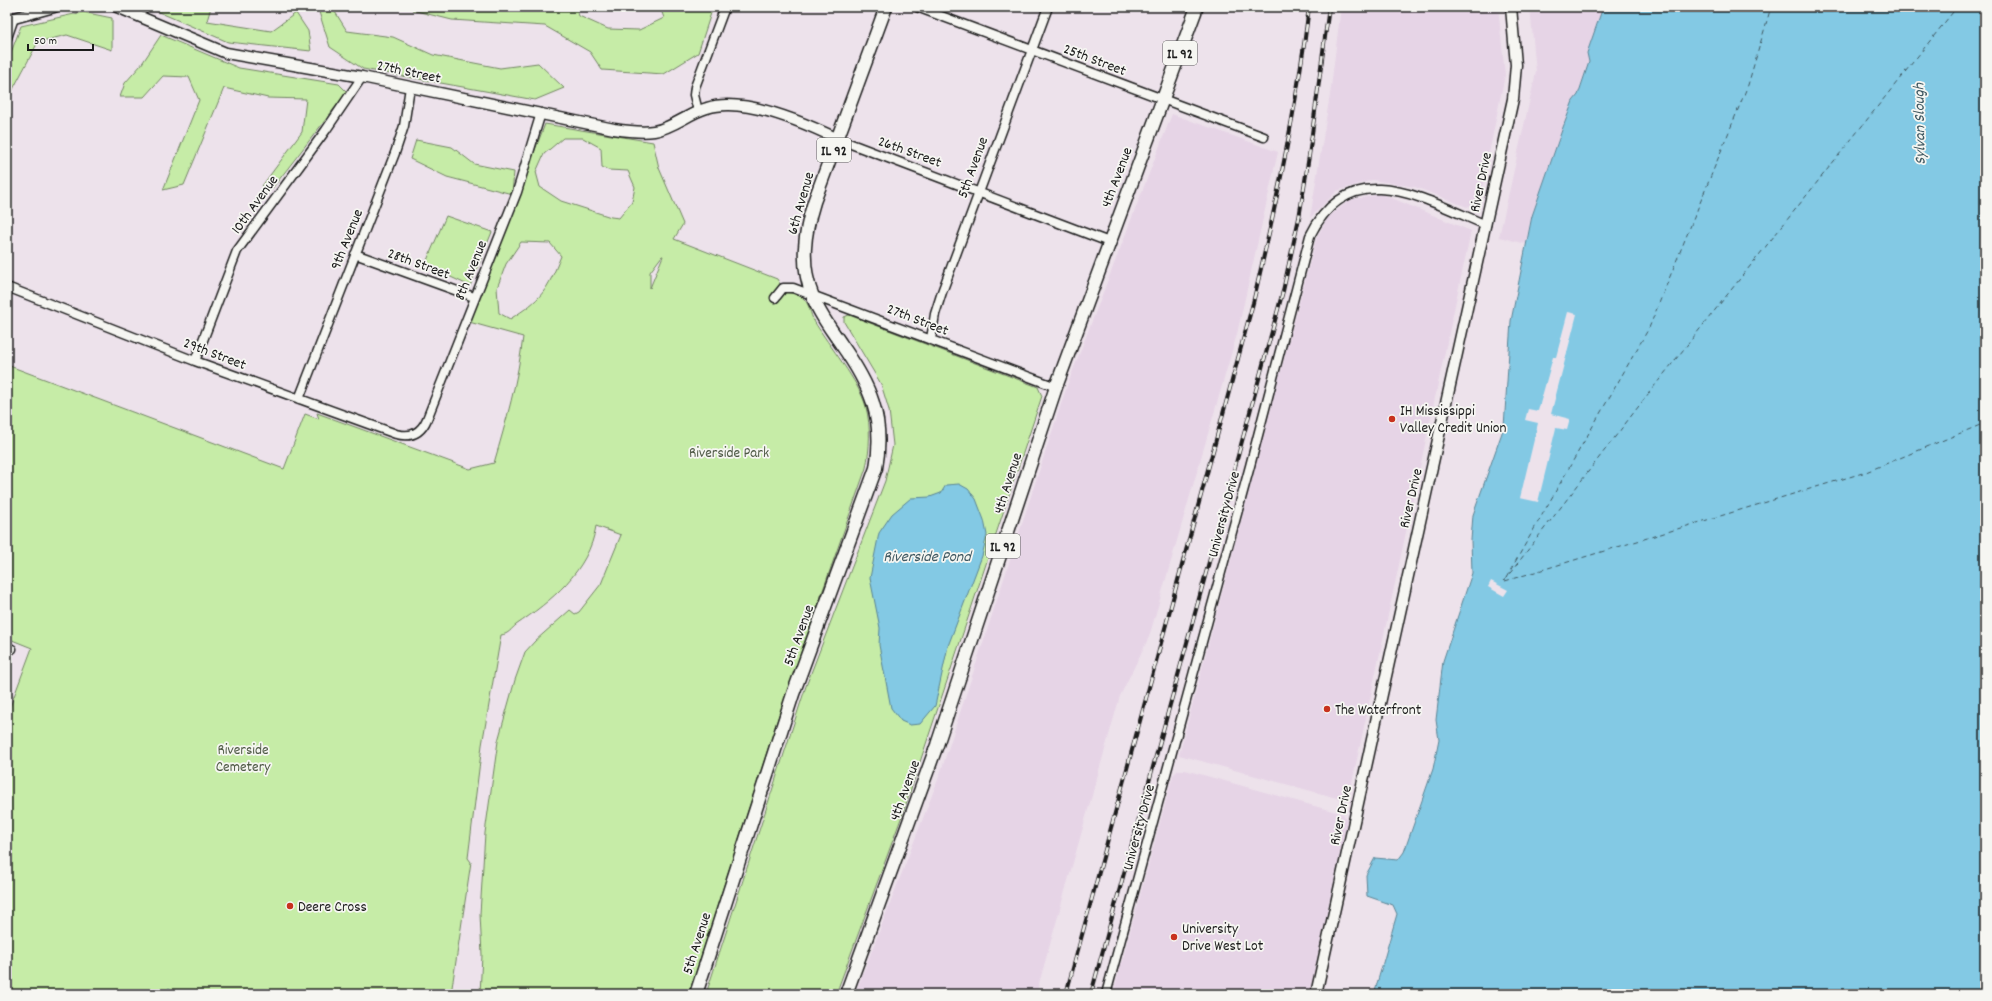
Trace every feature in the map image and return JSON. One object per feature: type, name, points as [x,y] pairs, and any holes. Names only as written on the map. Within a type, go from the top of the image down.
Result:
[{"type":"main road","name":"6th Avenue","points":[[813,297],[805,266],[804,248],[806,232],[814,202],[886,7]]},
{"type":"main road","name":"4th Avenue","points":[[846,994],[937,745],[1056,387],[1197,7]]},
{"type":"main road","name":"5th Avenue","points":[[696,994],[793,694],[871,485],[879,452],[878,421],[869,391],[854,363],[823,318],[813,297]]},
{"type":"street","points":[[7,38],[10,19],[54,7]]},
{"type":"street","name":"27th Street","points":[[117,7],[226,53],[362,77],[614,129],[644,132],[655,131],[698,111]]},
{"type":"street","points":[[698,111],[694,95],[696,87],[725,7]]},
{"type":"street","name":"25th Street","points":[[917,7],[1264,137]]},
{"type":"street","name":"5th Avenue","points":[[931,339],[935,314],[1048,7]]},
{"type":"street","name":"River Drive","points":[[1316,994],[1513,99],[1516,65],[1511,7]]},
{"type":"street","name":"10th Avenue","points":[[195,361],[237,251],[326,130],[362,77]]},
{"type":"street","name":"9th Avenue","points":[[299,399],[395,153],[404,126],[410,87]]},
{"type":"street","name":"26th Street","points":[[698,111],[708,107],[724,105],[755,108],[824,132],[838,140],[1109,242]]},
{"type":"street","name":"8th Avenue","points":[[416,433],[424,427],[516,192],[542,114]]},
{"type":"street","name":"University Drive","points":[[1106,994],[1252,458],[1308,242],[1316,224],[1325,212],[1336,202],[1349,194],[1378,188],[1409,194],[1486,225]]},
{"type":"street","name":"28th Street","points":[[355,254],[474,297]]},
{"type":"street","name":"29th Street","points":[[7,287],[195,361],[396,434],[405,436],[416,433]]},
{"type":"street","name":"27th Street","points":[[775,298],[783,288],[787,287],[931,339],[1056,387]]},
{"type":"shaded area","points":[[1341,7],[1498,7],[1505,75],[1479,202],[1467,207],[1415,187],[1372,180],[1337,191],[1310,218],[1330,95]]},
{"type":"shaded area","points":[[1530,7],[1603,7],[1587,53],[1589,62],[1578,95],[1573,101],[1562,130],[1532,215],[1526,244],[1499,237],[1536,72]]},
{"type":"shaded area","points":[[1172,114],[1278,152],[1237,334],[1149,637],[1120,696],[1036,994],[855,994],[939,777],[1067,386]]},
{"type":"shaded area","points":[[1382,194],[1471,231],[1348,801],[1179,755],[1316,239],[1328,217],[1350,200]]},
{"type":"shaded area","points":[[1178,770],[1185,770],[1343,814],[1347,821],[1309,994],[1113,994],[1173,775]]},
{"type":"green space","points":[[147,7],[211,7],[207,21],[271,31],[296,13],[308,31],[311,51],[228,42]]},
{"type":"green space","points":[[315,7],[332,7],[347,31],[393,37],[433,55],[500,68],[538,63],[564,88],[535,100],[363,69],[330,47],[319,12]]},
{"type":"green space","points":[[415,7],[576,7],[579,16],[608,29],[639,30],[664,18],[660,7],[713,7],[698,53],[664,74],[602,70],[590,52],[545,26],[452,20],[412,10]]},
{"type":"green space","points":[[83,12],[112,18],[112,50],[67,35],[38,42],[12,91],[7,92],[7,63],[21,26]]},
{"type":"green space","points":[[161,35],[239,68],[339,84],[347,92],[271,190],[262,186],[302,132],[306,99],[268,98],[224,88],[184,185],[163,190],[199,100],[189,77],[163,76],[144,97],[120,97],[125,83],[141,65]]},
{"type":"green space","points":[[545,124],[653,142],[659,168],[683,224],[674,239],[777,279],[785,292],[793,293],[802,297],[808,304],[814,321],[820,331],[857,386],[866,407],[869,423],[869,438],[866,468],[779,715],[689,994],[480,994],[482,955],[480,914],[485,833],[498,741],[515,680],[525,652],[535,641],[570,610],[575,614],[579,612],[601,584],[621,535],[596,526],[592,542],[577,571],[555,595],[542,606],[508,632],[501,635],[482,745],[468,858],[471,862],[451,994],[7,994],[7,715],[32,648],[7,638],[7,365],[284,469],[305,414],[319,419],[317,413],[470,469],[494,463],[515,385],[523,337],[469,322]],"holes":[[[563,138],[583,138],[601,148],[602,167],[608,170],[628,171],[635,187],[632,202],[619,218],[611,217],[561,201],[540,187],[536,172],[544,154]],[[521,242],[550,243],[561,256],[552,278],[537,300],[510,319],[499,313],[497,288],[506,264]],[[662,256],[663,256],[650,288],[650,272]]]},
{"type":"green space","points":[[416,140],[452,147],[474,164],[514,172],[512,194],[447,177],[410,159]]},
{"type":"green space","points":[[446,216],[492,232],[470,286],[425,265]]},
{"type":"green space","points":[[849,315],[1038,387],[1042,396],[903,813],[836,994],[706,994],[806,686],[885,481],[893,445],[889,410],[881,384],[844,322],[844,317]]},
{"type":"water","name":"Sylvan Slough","points":[[1603,7],[1985,7],[1985,994],[1374,994],[1397,914],[1393,905],[1367,896],[1366,875],[1375,858],[1398,860],[1404,852],[1433,769],[1439,740],[1436,720],[1443,661],[1472,573],[1471,540],[1473,515],[1504,427],[1511,321],[1532,216],[1573,101],[1578,95],[1589,62],[1587,53]]},
{"type":"water","name":"Riverside Pond","points":[[959,484],[968,489],[976,499],[984,520],[987,535],[982,556],[948,646],[935,706],[920,724],[910,725],[901,721],[891,708],[879,645],[880,628],[870,578],[879,533],[892,514],[911,498],[930,497],[941,493],[946,485]]},
{"type":"pier","points":[[1568,312],[1577,314],[1551,414],[1570,419],[1567,430],[1556,428],[1538,502],[1520,498],[1538,423],[1525,420],[1528,409],[1538,411],[1553,357],[1556,357]]},
{"type":"pier","points":[[1491,581],[1508,590],[1504,596],[1488,587]]},
{"type":"waterway","points":[[169,989],[170,994]]},
{"type":"ferry route","points":[[1506,578],[1649,328],[1748,85],[1771,7]]},
{"type":"ferry route","points":[[1504,581],[1652,389],[1957,7]]},
{"type":"ferry route","points":[[1505,581],[1866,472],[1985,423]]},
{"type":"railway","points":[[1066,994],[1253,303],[1285,156],[1309,7]]},
{"type":"railway","points":[[1091,994],[1283,291],[1299,218],[1329,7]]},
{"type":"place","name":"IH Mississippi Valley Credit Union","points":[[1392,419]]},
{"type":"place","name":"The Waterfront","points":[[1327,709]]},
{"type":"place","name":"Deere Cross","points":[[290,906]]},
{"type":"place","name":"University Drive West Lot","points":[[1174,937]]},
{"type":"park label","name":"Riverside Park","points":[[729,452]]},
{"type":"park label","name":"Riverside Cemetery","points":[[243,758]]}]
